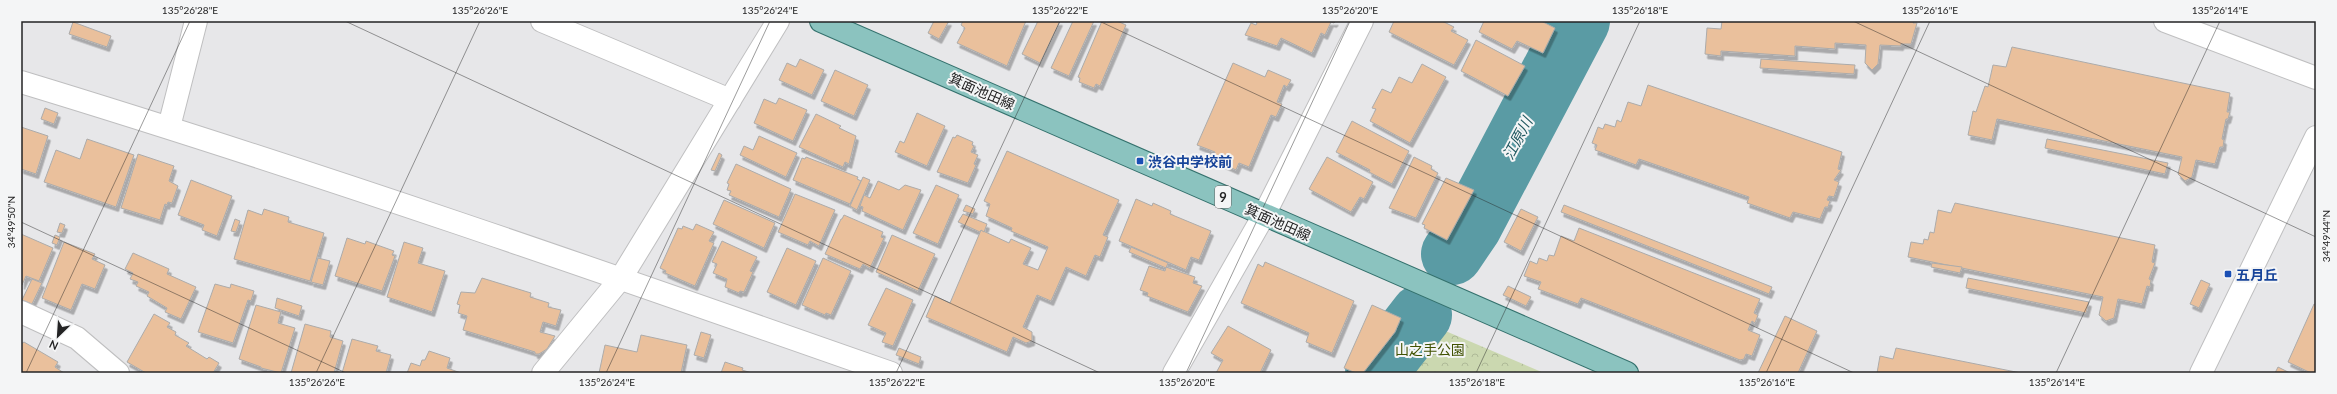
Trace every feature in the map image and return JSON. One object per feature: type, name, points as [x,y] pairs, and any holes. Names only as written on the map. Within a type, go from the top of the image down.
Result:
[{"type":"main road","name":"箕面池田線","points":[[821,21],[1626,373]]},
{"type":"street","points":[[169,127],[196,21]]},
{"type":"street","points":[[542,21],[730,100]]},
{"type":"street","points":[[543,373],[621,278],[778,21]]},
{"type":"street","points":[[1174,373],[1264,215],[1362,21]]},
{"type":"street","points":[[2165,21],[2316,78]]},
{"type":"street","points":[[21,82],[169,127],[621,278],[891,373]]},
{"type":"street","points":[[2201,373],[2316,136]]},
{"type":"street","points":[[21,312],[77,338],[118,373]]},
{"type":"green space","name":"山之手公園","points":[[1422,321],[1544,373],[1382,373]]},
{"type":"building","points":[[934,21],[949,21],[939,39],[928,33]]},
{"type":"building","points":[[963,21],[1026,21],[1007,66],[957,43],[965,28],[961,25]]},
{"type":"building","points":[[1038,21],[1060,21],[1040,63],[1022,54]]},
{"type":"building","points":[[1073,21],[1094,21],[1069,76],[1051,68]]},
{"type":"building","points":[[1102,21],[1106,23],[1117,21],[1126,25],[1100,86],[1096,84],[1094,88],[1079,82],[1080,78],[1078,77]]},
{"type":"building","points":[[1255,21],[1336,21],[1334,23],[1331,22],[1325,35],[1321,33],[1312,53],[1281,38],[1277,46],[1245,35],[1251,23],[1256,25],[1257,23]]},
{"type":"building","points":[[1394,21],[1442,21],[1454,27],[1451,31],[1468,40],[1454,65],[1389,32]]},
{"type":"building","points":[[1484,21],[1541,21],[1555,28],[1543,53],[1517,41],[1512,49],[1479,32]]},
{"type":"building","points":[[1722,21],[1914,21],[1913,23],[1917,23],[1911,44],[1901,44],[1901,46],[1880,45],[1878,64],[1872,70],[1865,63],[1866,45],[1835,43],[1835,49],[1795,46],[1795,56],[1721,51],[1721,56],[1705,54],[1707,28],[1721,29]]},
{"type":"building","points":[[73,22],[111,36],[107,47],[69,34]]},
{"type":"building","points":[[1476,40],[1525,66],[1508,96],[1461,71]]},
{"type":"building","points":[[2012,47],[2230,93],[2227,112],[2230,112],[2228,119],[2226,119],[2222,139],[2224,140],[2223,147],[2220,147],[2215,164],[2196,160],[2192,177],[2185,181],[2178,174],[2182,157],[1997,119],[1992,140],[1968,135],[1973,111],[1976,112],[1985,86],[1988,87],[1993,65],[2006,67]]},
{"type":"building","points":[[800,59],[824,70],[812,95],[779,80],[787,63],[796,67]]},
{"type":"building","points":[[1761,59],[1855,65],[1854,74],[1760,68]]},
{"type":"building","points":[[1233,63],[1265,77],[1268,70],[1291,80],[1287,87],[1284,85],[1277,102],[1282,104],[1276,117],[1271,115],[1249,167],[1239,163],[1236,170],[1212,159],[1215,152],[1197,145]]},
{"type":"building","points":[[1422,64],[1446,77],[1410,143],[1370,121],[1376,109],[1372,108],[1382,89],[1391,93],[1399,77],[1412,83]]},
{"type":"building","points":[[835,70],[868,85],[854,116],[821,101]]},
{"type":"building","points":[[1648,85],[1842,152],[1838,169],[1841,170],[1834,180],[1839,182],[1834,197],[1829,196],[1827,200],[1830,201],[1828,207],[1825,207],[1820,219],[1793,212],[1790,218],[1747,203],[1749,197],[1639,159],[1636,165],[1595,150],[1597,145],[1592,143],[1598,127],[1603,129],[1605,124],[1615,127],[1617,120],[1621,122],[1628,102],[1641,106]]},
{"type":"building","points":[[779,98],[807,110],[793,141],[754,123],[764,99],[776,104]]},
{"type":"building","points":[[45,108],[58,113],[54,124],[41,119]]},
{"type":"building","points":[[917,113],[945,126],[927,166],[895,152],[900,141],[904,143]]},
{"type":"building","points":[[816,114],[841,126],[839,128],[856,136],[849,164],[845,162],[843,167],[799,147]]},
{"type":"building","points":[[1352,121],[1409,151],[1392,184],[1369,172],[1370,170],[1336,152]]},
{"type":"building","points":[[21,127],[48,136],[36,174],[21,169]]},
{"type":"building","points":[[957,135],[973,142],[972,145],[974,146],[971,152],[978,155],[974,164],[976,165],[968,183],[937,172],[953,137],[955,138]]},
{"type":"building","points":[[759,136],[797,153],[786,177],[740,155],[744,146],[753,150]]},
{"type":"building","points":[[87,139],[134,155],[116,207],[44,182],[56,150],[80,159]]},
{"type":"building","points":[[2047,139],[2168,163],[2165,174],[2045,148]]},
{"type":"building","points":[[1007,151],[1119,200],[1103,235],[1108,237],[1100,257],[1095,255],[1086,276],[1066,267],[1051,301],[1037,295],[1023,327],[1032,332],[1032,341],[1026,343],[1013,337],[1007,352],[926,317],[935,296],[950,303],[981,230],[1009,243],[1011,239],[1031,248],[1023,264],[1038,270],[1048,247],[1011,231],[1012,228],[986,216],[990,204],[984,201]]},
{"type":"building","points":[[719,153],[722,155],[715,171],[711,170]]},
{"type":"building","points":[[138,154],[174,166],[169,181],[178,186],[172,203],[168,202],[167,205],[165,204],[160,220],[121,208]]},
{"type":"building","points":[[806,157],[858,177],[857,179],[861,181],[850,204],[793,180],[802,158],[805,159]]},
{"type":"building","points":[[1327,157],[1373,182],[1364,199],[1360,197],[1351,212],[1309,189]]},
{"type":"building","points":[[1414,157],[1432,166],[1431,169],[1438,173],[1416,218],[1389,208]]},
{"type":"building","points":[[736,164],[791,189],[779,217],[729,195],[731,191],[727,190],[729,184],[727,183]]},
{"type":"building","points":[[863,177],[870,180],[857,210],[850,206]]},
{"type":"building","points":[[1446,178],[1474,190],[1447,240],[1424,228],[1425,225],[1422,224]]},
{"type":"building","points":[[191,180],[232,196],[217,236],[202,230],[204,225],[178,215]]},
{"type":"building","points":[[878,181],[899,190],[905,185],[921,190],[903,230],[862,211],[863,207],[860,206],[864,195],[870,198]]},
{"type":"building","points":[[936,185],[959,195],[938,244],[913,233]]},
{"type":"building","points":[[795,194],[835,210],[819,246],[810,241],[808,245],[778,232]]},
{"type":"building","points":[[1136,199],[1152,206],[1153,203],[1171,211],[1170,214],[1211,231],[1199,260],[1191,257],[1186,270],[1119,241]]},
{"type":"building","points":[[724,200],[775,223],[764,248],[713,224]]},
{"type":"building","points":[[1955,203],[2155,245],[2152,262],[2155,263],[2149,279],[2151,280],[2150,287],[2147,286],[2142,304],[2118,299],[2114,318],[2106,321],[2099,315],[2103,297],[1908,257],[1911,242],[1923,244],[1924,239],[1928,240],[1930,232],[1934,233],[1938,210],[1951,213]]},
{"type":"building","points":[[966,205],[975,209],[973,214],[963,211]]},
{"type":"building","points":[[1564,205],[1772,287],[1769,294],[1561,212]]},
{"type":"building","points":[[264,209],[289,217],[288,222],[324,233],[310,281],[234,259],[248,210],[262,215]]},
{"type":"building","points":[[1521,209],[1538,217],[1521,251],[1504,242]]},
{"type":"building","points":[[963,214],[987,224],[984,232],[981,230],[980,232],[958,222]]},
{"type":"building","points":[[844,215],[883,232],[881,237],[884,238],[870,268],[863,264],[860,269],[825,254]]},
{"type":"building","points":[[235,219],[240,221],[236,232],[231,231]]},
{"type":"building","points":[[60,223],[65,225],[62,233],[57,232]]},
{"type":"building","points":[[696,224],[714,232],[709,241],[714,243],[695,286],[665,273],[666,271],[660,268],[678,228],[682,229],[683,226],[693,230]]},
{"type":"building","points":[[1579,228],[1760,299],[1754,313],[1758,315],[1755,323],[1752,321],[1748,330],[1760,335],[1752,356],[1746,354],[1744,359],[1740,360],[1581,298],[1578,304],[1538,289],[1541,282],[1524,276],[1530,261],[1537,264],[1539,258],[1547,261],[1549,255],[1554,256],[1561,236],[1574,241]]},
{"type":"building","points":[[21,234],[53,248],[39,281],[26,276],[22,285]]},
{"type":"building","points":[[55,235],[60,237],[57,245],[52,243]]},
{"type":"building","points":[[892,235],[935,254],[918,291],[876,272]]},
{"type":"building","points":[[347,238],[365,244],[366,241],[394,251],[392,255],[395,256],[382,291],[335,276]]},
{"type":"building","points":[[722,241],[757,257],[750,271],[753,272],[744,292],[740,291],[739,293],[725,287],[727,279],[713,273],[717,264],[712,262]]},
{"type":"building","points":[[64,242],[95,254],[92,259],[105,265],[95,289],[82,284],[71,310],[42,298]]},
{"type":"building","points":[[404,242],[423,248],[418,263],[445,271],[432,312],[387,297]]},
{"type":"building","points":[[1131,247],[1168,263],[1166,268],[1129,252]]},
{"type":"building","points":[[787,248],[816,261],[796,305],[767,292]]},
{"type":"building","points":[[133,253],[169,269],[167,274],[196,287],[181,319],[165,312],[167,308],[147,296],[149,292],[136,286],[138,282],[130,279],[133,273],[125,269]]},
{"type":"building","points":[[318,258],[330,261],[323,285],[311,282]]},
{"type":"building","points":[[823,258],[851,271],[831,315],[826,313],[825,315],[802,305]]},
{"type":"building","points":[[1265,262],[1354,301],[1332,353],[1306,342],[1309,333],[1241,303],[1258,264],[1263,267]]},
{"type":"building","points":[[1932,263],[1962,267],[1960,273],[1931,267]]},
{"type":"building","points":[[1149,266],[1165,271],[1166,267],[1195,277],[1193,283],[1202,286],[1188,312],[1147,296],[1148,293],[1140,290]]},
{"type":"building","points":[[482,278],[531,293],[530,297],[549,303],[548,307],[561,310],[556,326],[543,322],[540,332],[555,336],[547,349],[539,354],[535,354],[535,352],[463,330],[467,316],[458,313],[460,305],[457,304],[461,292],[475,293]]},
{"type":"building","points":[[1968,278],[2089,302],[2086,313],[1966,288]]},
{"type":"building","points":[[32,279],[42,283],[32,304],[22,300]]},
{"type":"building","points":[[2201,280],[2210,284],[2199,308],[2190,304]]},
{"type":"building","points":[[215,284],[230,288],[231,284],[254,291],[251,301],[248,300],[233,343],[198,332]]},
{"type":"building","points":[[1508,286],[1531,297],[1526,306],[1503,295]]},
{"type":"building","points":[[886,288],[913,300],[893,346],[882,342],[886,333],[868,325]]},
{"type":"building","points":[[277,298],[302,306],[299,316],[275,308]]},
{"type":"building","points":[[2314,304],[2316,305],[2316,373],[2311,373],[2288,362]]},
{"type":"building","points":[[256,305],[281,312],[278,323],[295,328],[281,373],[261,368],[239,359]]},
{"type":"building","points":[[1372,305],[1401,318],[1395,332],[1363,373],[1356,373],[1344,368]]},
{"type":"building","points":[[154,314],[170,323],[167,327],[176,332],[175,335],[189,343],[186,346],[207,359],[209,357],[219,363],[213,373],[146,373],[127,362]]},
{"type":"building","points":[[1785,316],[1817,331],[1798,373],[1758,373]]},
{"type":"building","points":[[305,324],[331,331],[330,337],[343,341],[334,373],[291,373]]},
{"type":"building","points":[[1228,326],[1271,350],[1260,373],[1216,373],[1223,360],[1211,353]]},
{"type":"building","points":[[701,332],[711,335],[704,358],[694,355]]},
{"type":"building","points":[[641,335],[687,345],[681,373],[599,373],[605,345],[637,352]]},
{"type":"building","points":[[352,339],[378,346],[376,351],[391,355],[386,373],[342,373]]},
{"type":"building","points":[[24,342],[58,362],[55,367],[64,373],[21,373],[21,344]]},
{"type":"building","points":[[899,348],[921,357],[919,364],[896,355]]},
{"type":"building","points":[[1896,348],[2021,373],[1877,373],[1880,356],[1893,359]]},
{"type":"building","points":[[429,351],[450,358],[447,368],[461,373],[407,373],[411,363],[420,366],[422,360],[425,360]]},
{"type":"building","points":[[725,362],[743,368],[742,370],[752,373],[721,373]]},
{"type":"building","points":[[2278,367],[2290,373],[2275,373]]},
{"type":"waterway","name":"江原川","points":[[1452,254],[1471,226],[1579,21]]},
{"type":"waterway","name":"江原川","points":[[1376,373],[1421,315]]},
{"type":"place","name":"渋谷中学校前","points":[[1140,161]]},
{"type":"place","name":"五月丘","points":[[2228,274]]}]
